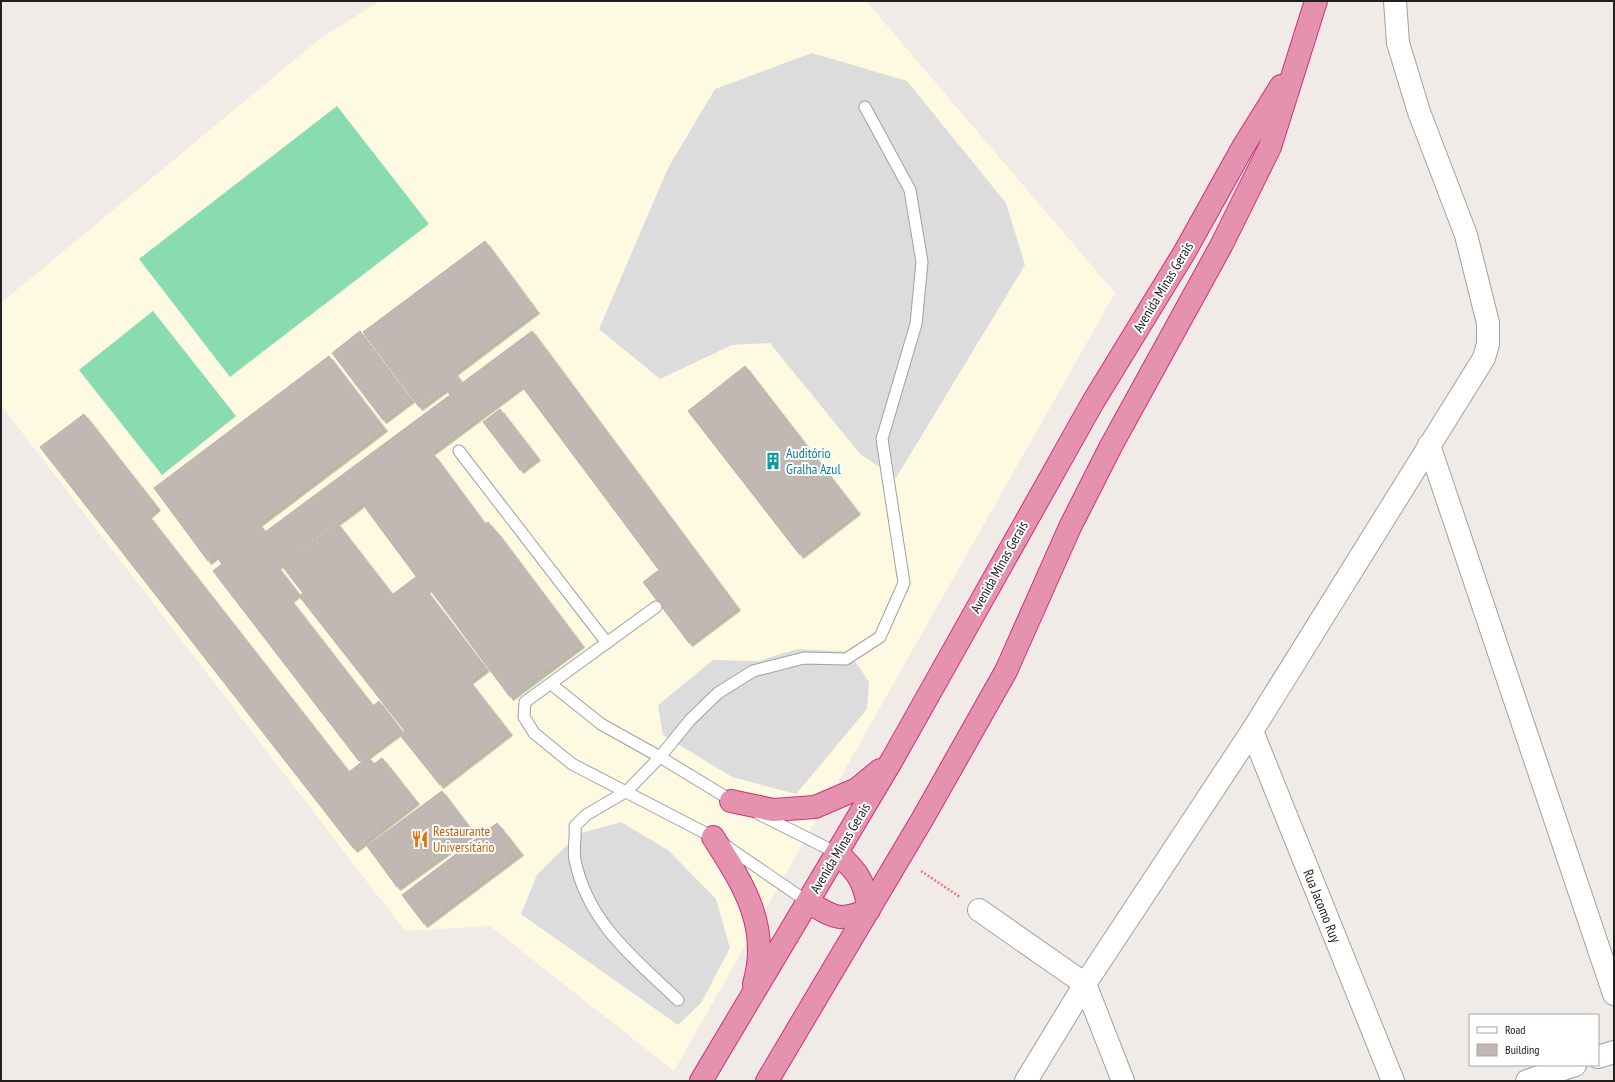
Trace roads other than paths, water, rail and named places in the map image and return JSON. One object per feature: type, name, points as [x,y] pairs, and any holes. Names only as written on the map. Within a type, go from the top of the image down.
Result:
[{"type":"highway","name":"Avenida Minas Gerais","points":[[767,1081],[900,857],[1006,671],[1073,520],[1111,446],[1224,239],[1270,147],[1301,54],[1316,1]]},
{"type":"highway","name":"Avenida Minas Gerais","points":[[701,1081],[892,760],[1093,402],[1184,254],[1243,147],[1301,54]]},
{"type":"highway","points":[[731,801],[773,810],[815,806],[857,790],[892,760]]},
{"type":"highway","points":[[713,837],[737,874],[754,910],[759,940],[758,970],[750,999]]},
{"type":"highway","points":[[808,902],[830,915],[848,918],[869,910],[865,889],[862,882],[854,869],[837,853]]},
{"type":"street","points":[[1026,1081],[1086,984],[1252,731],[1484,358],[1488,344],[1488,323],[1466,235],[1419,112],[1398,43],[1395,1]]},
{"type":"street","points":[[1429,445],[1614,994]]},
{"type":"street","name":"Rua Jacomo Ruy","points":[[1252,731],[1393,1081]]},
{"type":"street","points":[[979,910],[1086,984],[1123,1081]]},
{"type":"street","points":[[1599,1057],[1614,1052]]},
{"type":"street","points":[[1527,1081],[1572,1066]]},
{"type":"lane","points":[[678,1000],[616,941],[589,902],[575,859],[576,826],[586,815],[627,791],[660,757],[690,720],[718,693],[753,671],[804,658],[846,659],[880,637],[904,584],[882,439],[916,324],[922,262],[910,190],[865,107]]},
{"type":"lane","points":[[459,452],[607,643]]},
{"type":"lane","points":[[656,607],[524,702],[524,718],[534,733],[572,764],[627,791],[713,837],[808,902]]},
{"type":"lane","points":[[551,684],[601,724],[660,757],[731,801],[837,853]]},
{"type":"place","name":"Auditório Gralha Azul","points":[[773,461]]},
{"type":"place","name":"Restaurante Universitário","points":[[420,839]]}]
